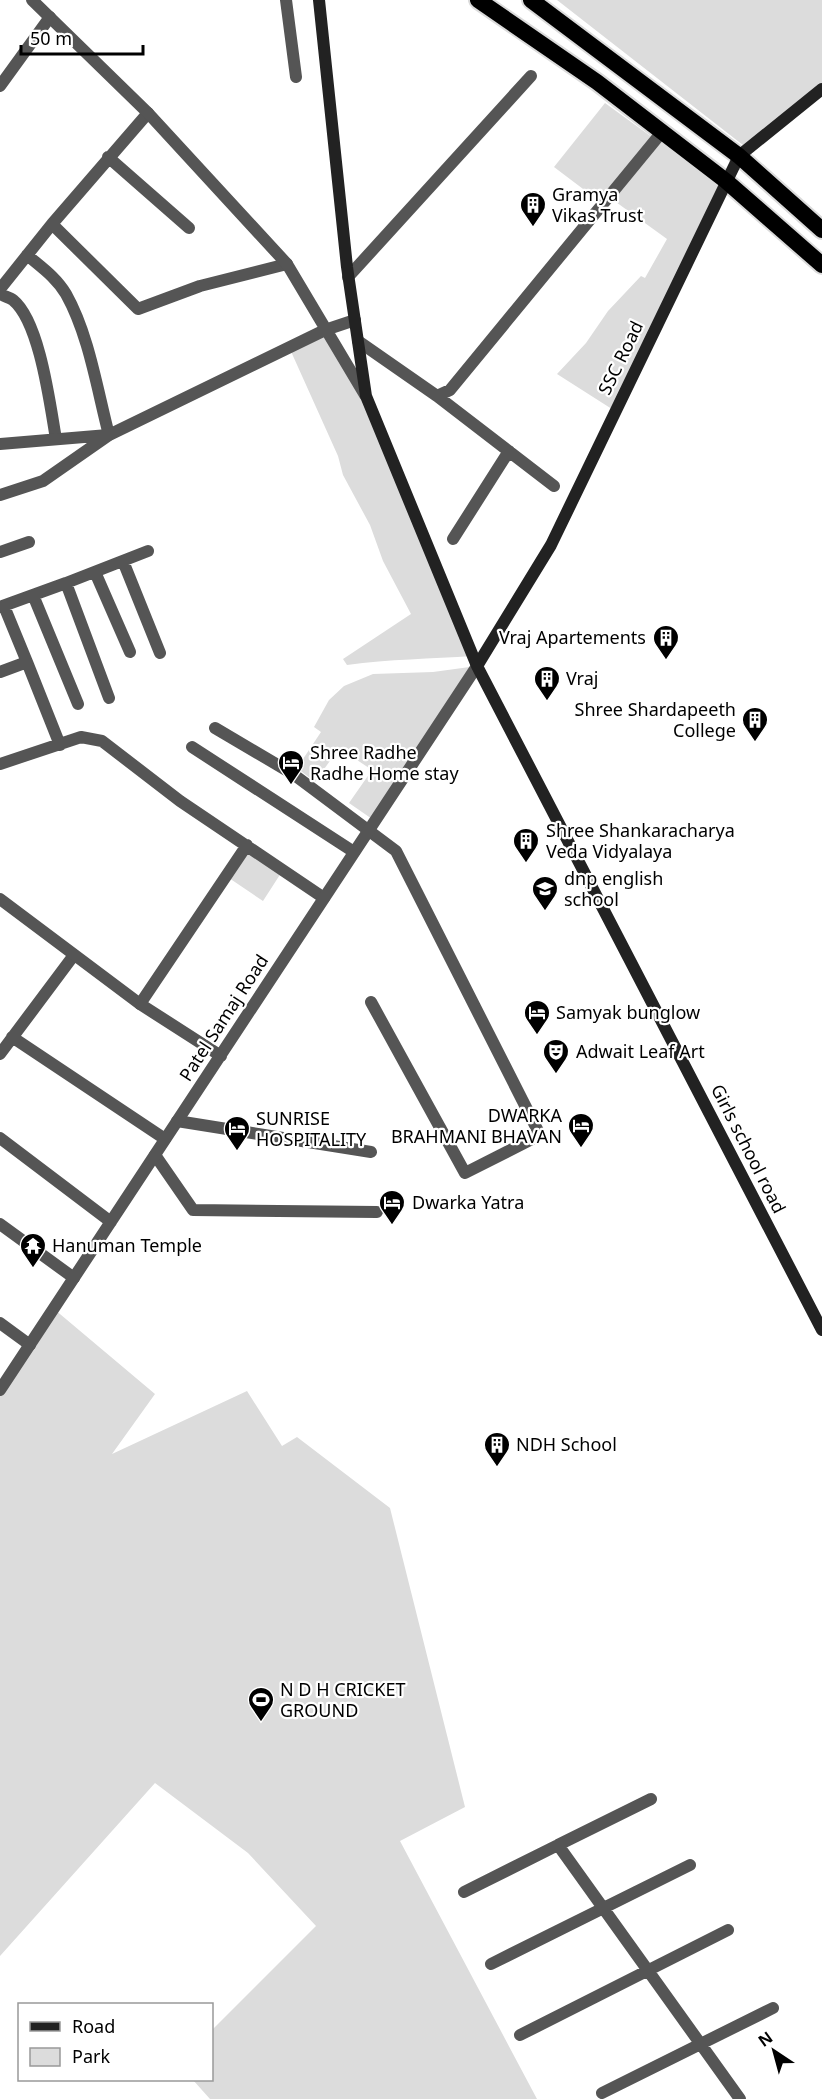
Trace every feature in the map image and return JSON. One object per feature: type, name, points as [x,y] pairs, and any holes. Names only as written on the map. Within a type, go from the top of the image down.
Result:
[{"type":"highway","points":[[478,0],[597,82],[726,180],[822,265]]},
{"type":"highway","points":[[531,0],[739,156],[822,230]]},
{"type":"main road","name":"Girls school road","points":[[319,0],[348,277],[366,396],[477,666],[822,1330]]},
{"type":"main road","name":"SSC Road","points":[[477,666],[551,544],[739,156],[822,88]]},
{"type":"street","points":[[32,0],[148,113],[287,264],[366,396]]},
{"type":"street","points":[[286,0],[296,77]]},
{"type":"street","points":[[0,86],[50,17]]},
{"type":"street","points":[[348,277],[531,76]]},
{"type":"street","points":[[0,289],[108,157],[148,113]]},
{"type":"street","points":[[437,396],[450,390],[662,132]]},
{"type":"street","points":[[108,157],[189,228]]},
{"type":"street","points":[[52,224],[138,309],[200,286],[287,264]]},
{"type":"street","points":[[27,255],[51,273],[65,293],[77,319],[109,435]]},
{"type":"street","points":[[0,294],[13,300],[25,317],[44,366],[56,439]]},
{"type":"street","points":[[0,495],[43,481],[109,435],[325,330],[355,320]]},
{"type":"street","points":[[358,341],[437,396],[554,486]]},
{"type":"street","points":[[0,444],[109,435]]},
{"type":"street","points":[[453,539],[509,451]]},
{"type":"street","points":[[0,552],[28,542]]},
{"type":"street","points":[[60,745],[2,606],[148,551]]},
{"type":"street","points":[[123,561],[160,653]]},
{"type":"street","points":[[95,572],[130,652]]},
{"type":"street","points":[[66,583],[109,698]]},
{"type":"street","points":[[33,595],[78,704]]},
{"type":"street","points":[[0,672],[27,662]]},
{"type":"street","name":"Patel Samaj Road","points":[[0,1390],[477,666]]},
{"type":"street","points":[[216,728],[292,774],[396,850],[540,1134],[465,1173],[371,1002]]},
{"type":"street","points":[[0,765],[81,737],[102,741],[180,801],[324,898]]},
{"type":"street","points":[[192,747],[354,852]]},
{"type":"street","points":[[140,1004],[247,845]]},
{"type":"street","points":[[0,899],[140,1004],[220,1056]]},
{"type":"street","points":[[0,1054],[74,955]]},
{"type":"street","points":[[12,1037],[165,1139]]},
{"type":"street","points":[[177,1121],[371,1152]]},
{"type":"street","points":[[0,1138],[111,1222]]},
{"type":"street","points":[[155,1155],[193,1210],[377,1212]]},
{"type":"street","points":[[0,1224],[74,1278]]},
{"type":"street","points":[[0,1323],[30,1345]]},
{"type":"street","points":[[464,1892],[651,1799]]},
{"type":"street","points":[[558,1845],[740,2099]]},
{"type":"street","points":[[491,1964],[690,1865]]},
{"type":"street","points":[[520,2035],[728,1930]]},
{"type":"street","points":[[602,2093],[773,2008]]},
{"type":"green space","points":[[557,0],[822,0],[822,89],[748,149]]},
{"type":"green space","points":[[605,103],[722,188],[615,411],[557,374],[586,343],[608,311],[641,276],[645,278],[667,239],[609,197],[595,198],[554,167]]},
{"type":"green space","points":[[325,330],[366,396],[473,656],[347,665],[343,659],[411,614],[383,561],[370,525],[343,475],[338,456],[289,347]]},
{"type":"green space","points":[[477,666],[375,821],[349,803],[372,770],[339,748],[315,782],[297,768],[321,732],[314,727],[329,700],[344,686],[373,674],[433,672]]},
{"type":"green space","points":[[247,845],[283,870],[263,901],[226,876]]},
{"type":"green space","name":"N D H CRICKET GROUND","points":[[54,1309],[155,1394],[112,1454],[247,1391],[282,1446],[297,1437],[390,1508],[465,1807],[400,1841],[537,2099],[210,2099],[194,2081],[213,2081],[213,2029],[316,1926],[248,1853],[155,1783],[0,1956],[0,1390]]},
{"type":"place","name":"Gramya Vikas Trust","points":[[533,228]]},
{"type":"place","name":"Vraj Apartements","points":[[666,661]]},
{"type":"place","name":"Vraj","points":[[547,702]]},
{"type":"place","name":"Shree Shardapeeth College","points":[[755,743]]},
{"type":"place","name":"Shree Radhe Radhe Home stay","points":[[291,786]]},
{"type":"place","name":"Shree Shankaracharya Veda Vidyalaya","points":[[526,864]]},
{"type":"place","name":"dnp english school","points":[[545,912]]},
{"type":"place","name":"Samyak bunglow","points":[[537,1036]]},
{"type":"place","name":"Adwait Leaf Art","points":[[556,1075]]},
{"type":"place","name":"DWARKA BRAHMANI BHAVAN","points":[[581,1149]]},
{"type":"place","name":"SUNRISE HOSPITALITY","points":[[237,1152]]},
{"type":"place","name":"Dwarka Yatra","points":[[392,1226]]},
{"type":"place","name":"Hanuman Temple","points":[[33,1269]]},
{"type":"place","name":"NDH School","points":[[497,1468]]},
{"type":"place","name":"N D H CRICKET GROUND","points":[[261,1723]]}]
